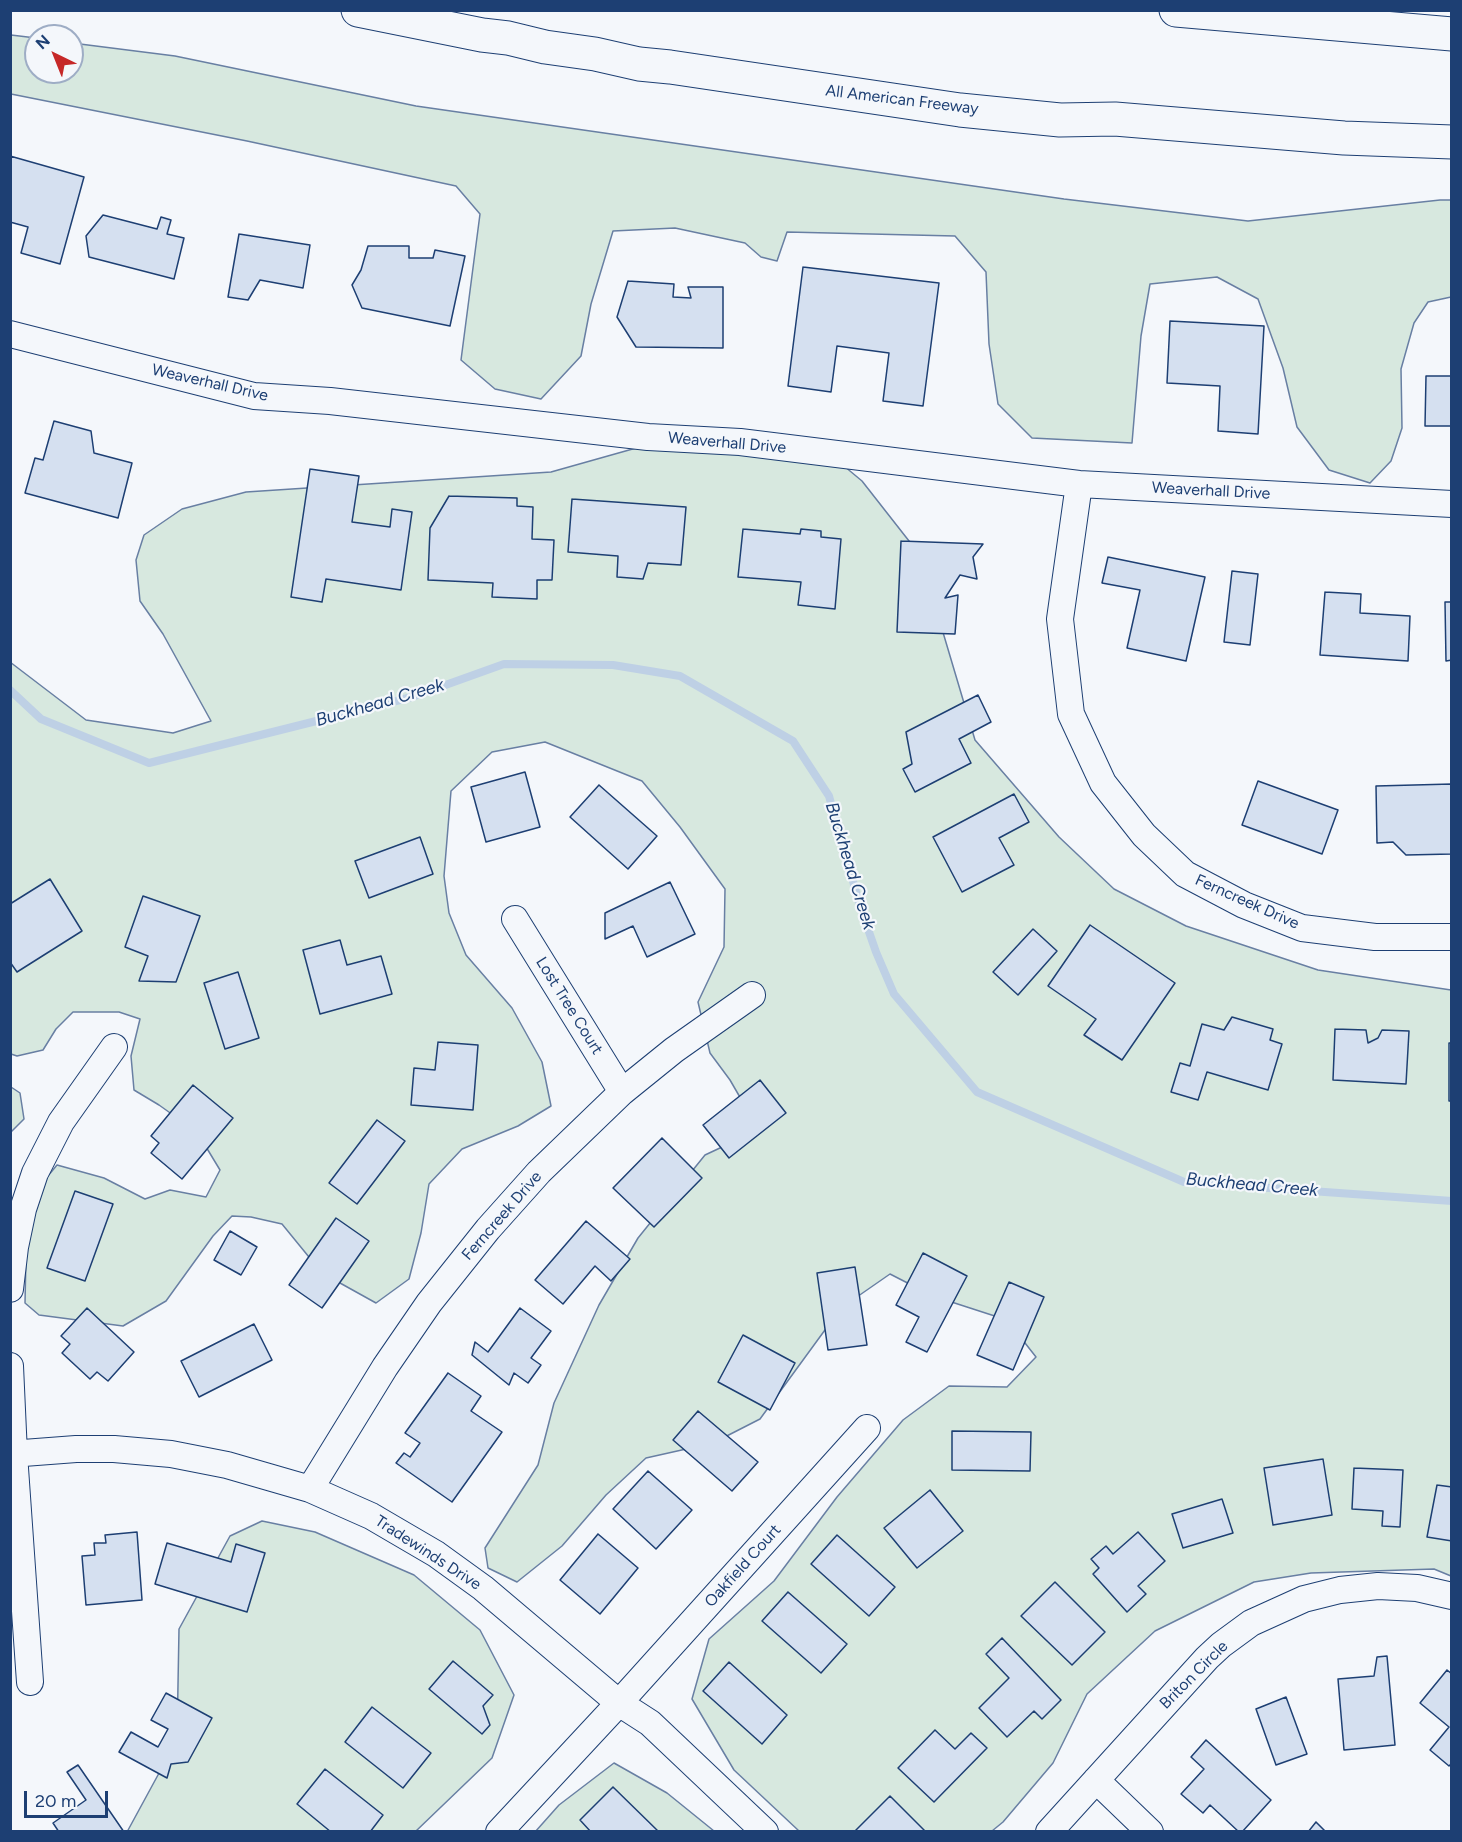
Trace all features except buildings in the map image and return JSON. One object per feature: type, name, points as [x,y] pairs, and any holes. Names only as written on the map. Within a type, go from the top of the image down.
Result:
[{"type":"highway","name":"All American Freeway","points":[[357,10],[639,64],[960,110],[1060,120],[1115,119],[1344,138],[1452,142]]},
{"type":"highway","points":[[1176,10],[1452,34]]},
{"type":"street","name":"Weaverhall Drive","points":[[10,334],[254,396],[330,401],[648,437],[740,442],[1079,484],[1452,504]]},
{"type":"street","name":"Ferncreek Drive","points":[[1079,484],[1060,619],[1071,714],[1103,783],[1144,835],[1185,874],[1244,905],[1302,928],[1374,937],[1452,937]]},
{"type":"street","name":"Lost Tree Court","points":[[515,919],[622,1092]]},
{"type":"street","name":"Ferncreek Drive","points":[[310,1489],[385,1366],[429,1304],[488,1228],[539,1172],[622,1092],[674,1050],[752,994]]},
{"type":"street","points":[[10,1289],[15,1247],[23,1209],[35,1173],[61,1122],[114,1047]]},
{"type":"street","points":[[10,1366],[12,1454],[30,1682]]},
{"type":"street","name":"Oakfield Court","points":[[499,1832],[867,1428]]},
{"type":"street","name":"Tradewinds Drive","points":[[12,1454],[76,1449],[114,1449],[171,1454],[227,1465],[310,1489],[371,1516],[436,1554],[483,1588],[618,1703],[650,1723],[765,1832]]},
{"type":"street","name":"Briton Circle","points":[[1049,1832],[1207,1658],[1251,1623],[1304,1599],[1340,1590],[1378,1586],[1417,1588],[1452,1596]]},
{"type":"street","points":[[1096,1780],[1150,1832]]},
{"type":"shaded area","points":[[11,35],[24,37],[24,84],[84,84],[84,45],[175,56],[416,106],[1064,199],[1248,221],[1451,200],[1451,297],[1428,302],[1414,323],[1401,369],[1402,428],[1391,461],[1370,483],[1329,470],[1297,427],[1283,368],[1258,299],[1217,277],[1150,284],[1141,336],[1132,443],[1032,438],[998,404],[989,344],[986,272],[955,236],[787,232],[777,261],[761,257],[745,243],[675,228],[613,231],[591,304],[581,356],[541,399],[495,389],[461,360],[480,214],[456,186],[11,94]]},
{"type":"shaded area","points":[[700,430],[832,456],[862,481],[920,555],[975,740],[1059,837],[1114,889],[1186,926],[1318,970],[1451,990],[1451,1576],[1434,1569],[1311,1573],[1254,1582],[1155,1631],[1087,1694],[1053,1763],[1003,1822],[992,1831],[799,1831],[734,1770],[692,1699],[709,1639],[774,1581],[837,1497],[903,1420],[949,1386],[1007,1387],[1036,1357],[1007,1320],[933,1296],[890,1274],[841,1308],[760,1419],[713,1443],[646,1458],[606,1495],[562,1546],[517,1582],[488,1568],[485,1548],[538,1465],[554,1403],[599,1305],[638,1238],[705,1155],[737,1140],[752,1118],[730,1080],[710,1053],[698,1002],[724,947],[725,889],[680,827],[642,781],[545,742],[492,752],[451,791],[444,876],[449,913],[466,955],[512,1008],[542,1062],[551,1106],[518,1126],[462,1149],[429,1184],[421,1233],[409,1279],[376,1303],[322,1273],[282,1224],[251,1217],[232,1216],[213,1236],[166,1301],[123,1326],[39,1315],[25,1303],[26,1256],[38,1188],[57,1165],[104,1178],[145,1199],[170,1190],[206,1197],[220,1170],[197,1132],[134,1090],[131,1056],[140,1019],[119,1012],[73,1012],[56,1029],[43,1050],[17,1056],[11,1054],[10,662],[86,720],[173,733],[211,721],[163,634],[140,601],[136,560],[144,535],[182,509],[246,492],[551,472]]},
{"type":"shaded area","points":[[11,1087],[20,1093],[24,1119],[11,1132]]},
{"type":"shaded area","points":[[262,1521],[315,1532],[414,1575],[480,1630],[514,1695],[492,1758],[416,1831],[127,1832],[177,1740],[179,1629],[230,1536]]},
{"type":"shaded area","points":[[614,1763],[667,1793],[714,1831],[535,1832],[559,1805]]},
{"type":"waterway","name":"Buckhead Creek","points":[[10,690],[41,719],[149,763],[412,697],[504,664],[613,665],[680,676],[793,741],[829,796],[860,906],[894,994],[977,1092],[1184,1182],[1452,1201]]}]
